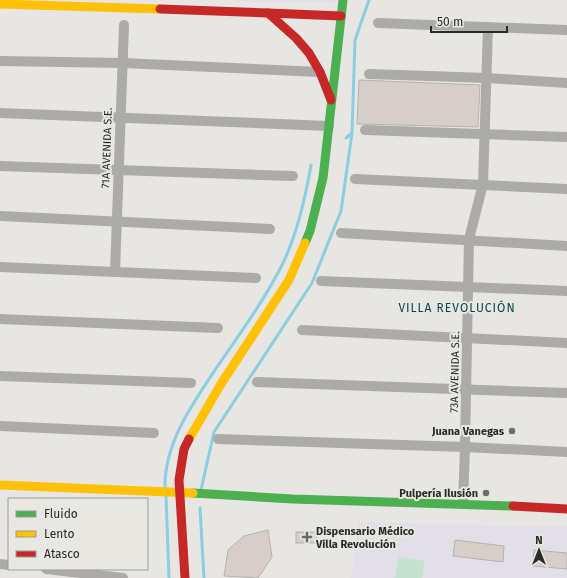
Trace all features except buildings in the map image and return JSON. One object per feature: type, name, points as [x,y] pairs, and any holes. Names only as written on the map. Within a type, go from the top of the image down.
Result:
[{"type":"street","points":[[185,578],[175,492],[179,480],[184,449],[190,436],[221,384],[266,317],[296,266],[310,231],[323,178],[343,0]]},
{"type":"street","points":[[0,4],[341,16]]},
{"type":"street","points":[[268,13],[293,34],[306,48],[320,72],[332,103]]},
{"type":"street","points":[[378,23],[567,30]]},
{"type":"street","name":"71A AVENIDA S.E.","points":[[115,272],[124,25]]},
{"type":"street","name":"73A AVENIDA S.E.","points":[[463,504],[469,239],[483,184],[488,27]]},
{"type":"street","points":[[0,60],[123,63],[320,72]]},
{"type":"street","points":[[369,74],[487,78],[567,83]]},
{"type":"street","points":[[0,113],[329,126]]},
{"type":"street","points":[[365,130],[567,136]]},
{"type":"street","points":[[0,166],[293,176]]},
{"type":"street","points":[[355,179],[567,189]]},
{"type":"street","points":[[0,216],[270,229]]},
{"type":"street","points":[[342,233],[469,239],[567,246]]},
{"type":"street","points":[[0,267],[256,278]]},
{"type":"street","points":[[321,281],[567,291]]},
{"type":"street","points":[[0,319],[218,328]]},
{"type":"street","points":[[302,330],[567,343]]},
{"type":"street","points":[[0,376],[191,383]]},
{"type":"street","points":[[257,382],[567,393]]},
{"type":"street","points":[[0,426],[154,433]]},
{"type":"street","points":[[218,439],[567,452]]},
{"type":"street","points":[[0,485],[175,492],[293,500],[463,504],[567,509]]},
{"type":"street","points":[[55,570],[124,578]]},
{"type":"shaded area","points":[[337,0],[337,3],[239,1]]},
{"type":"shaded area","points":[[359,522],[567,527],[567,578],[351,578]]},
{"type":"green space","points":[[399,557],[425,561],[422,578],[395,578]]},
{"type":"waterway","points":[[201,490],[214,432],[312,283],[341,211],[352,133],[355,40],[369,0]]},
{"type":"waterway","points":[[346,138],[352,133]]},
{"type":"waterway","points":[[165,488],[169,455],[182,424],[199,395],[259,306],[287,255],[300,218],[311,165]]},
{"type":"waterway","points":[[166,496],[169,578]]},
{"type":"waterway","points":[[200,508],[204,578]]},
{"type":"traffic: fast","points":[[305,243],[310,231],[323,178],[343,0]]},
{"type":"traffic: fast","points":[[193,493],[293,499],[513,506]]},
{"type":"traffic: slow","points":[[0,4],[160,9]]},
{"type":"traffic: slow","points":[[189,439],[221,384],[289,280],[305,243]]},
{"type":"traffic: slow","points":[[0,485],[193,493]]},
{"type":"traffic: jam","points":[[160,9],[268,13],[296,38],[309,53],[320,72],[331,100]]},
{"type":"traffic: jam","points":[[268,13],[341,16]]},
{"type":"traffic: jam","points":[[185,578],[179,480],[184,449],[189,439]]},
{"type":"traffic: jam","points":[[513,506],[567,509]]},
{"type":"place","name":"Juana Vanegas","points":[[512,431]]},
{"type":"place","name":"Pulpería Ilusión","points":[[486,493]]},
{"type":"place","name":"Dispensario Médico Villa Revolución","points":[[307,537]]},
{"type":"district","name":"VILLA REVOLUCIÓN","points":[[457,308]]}]
